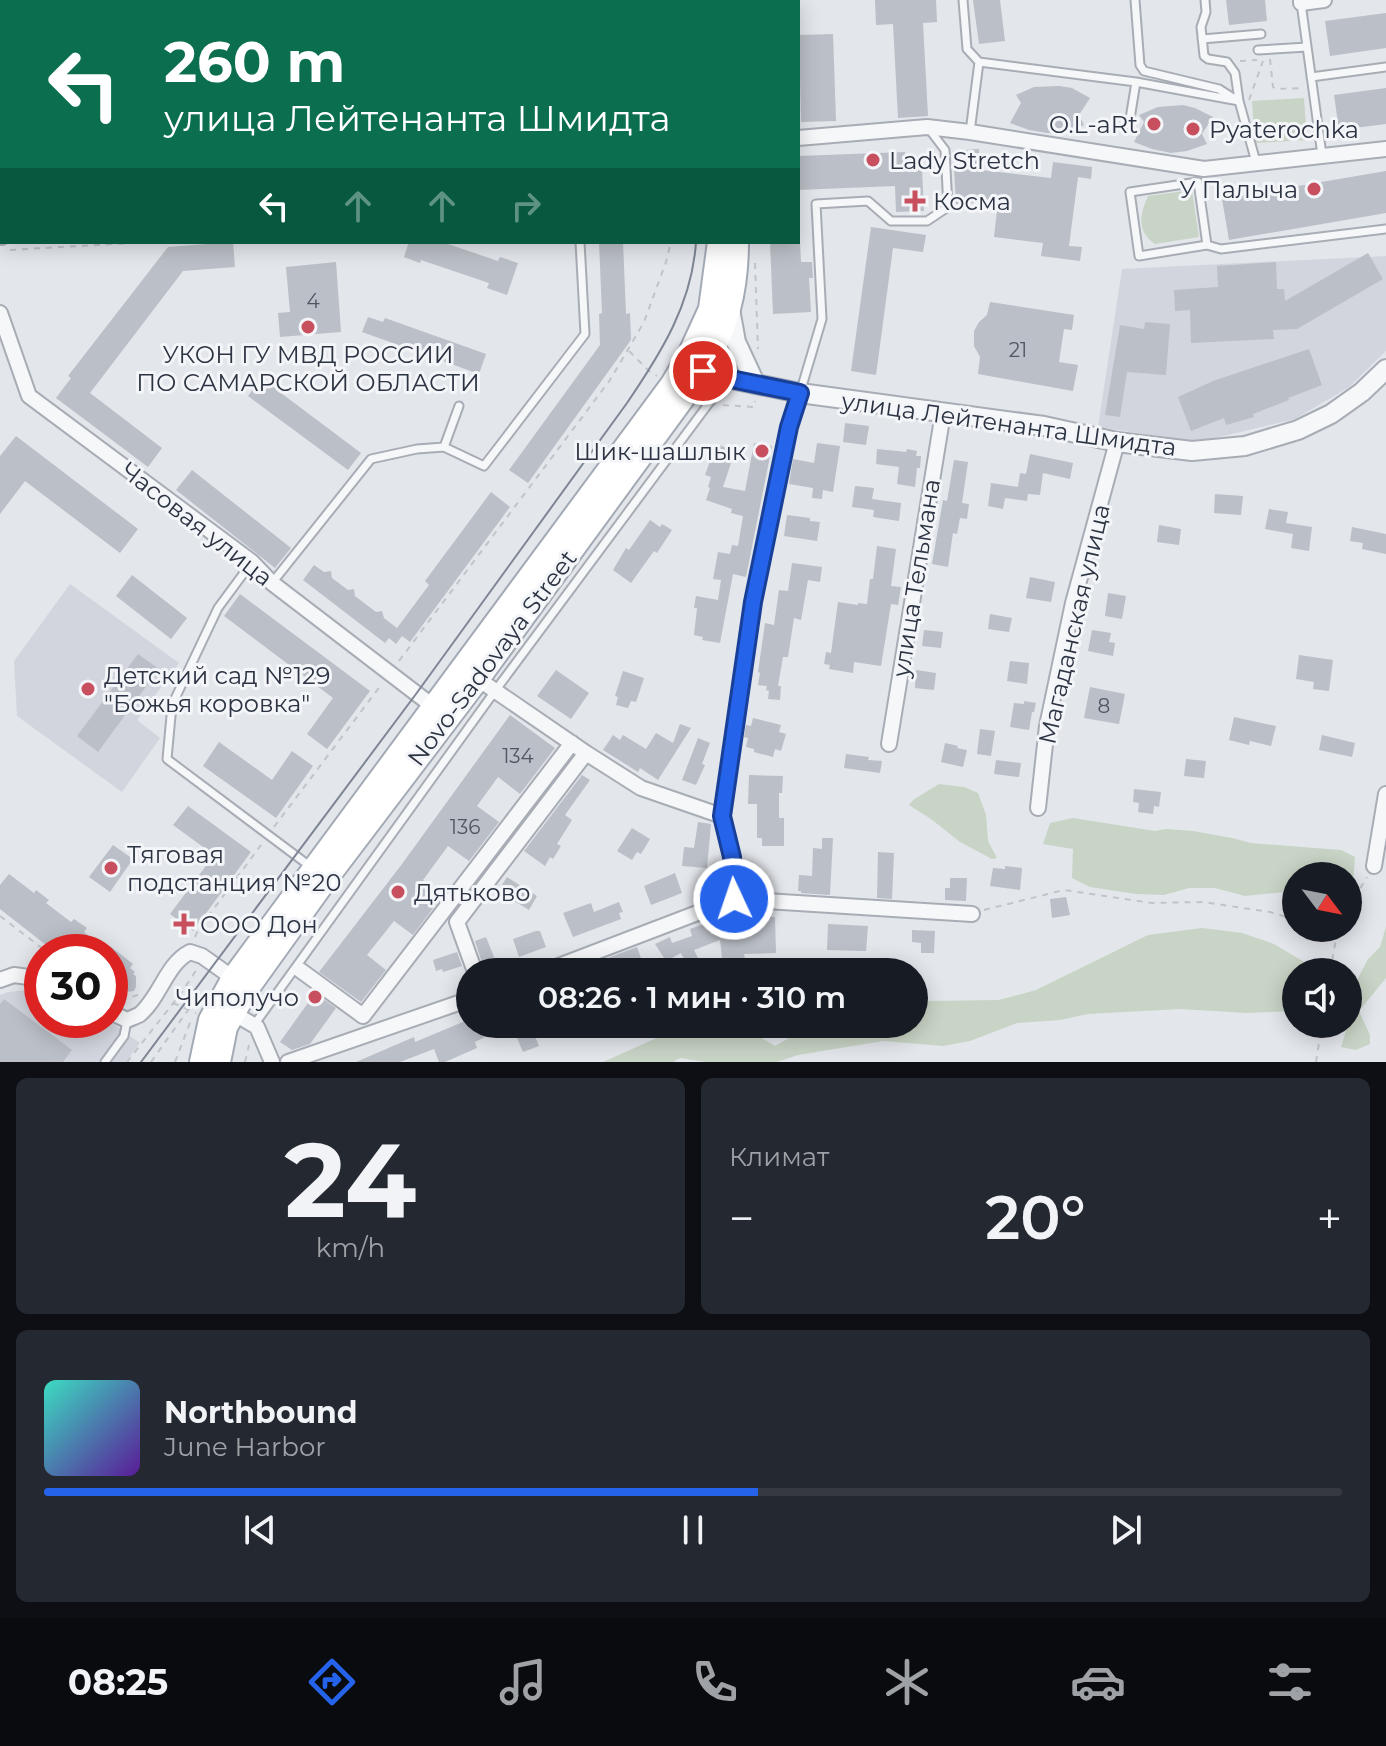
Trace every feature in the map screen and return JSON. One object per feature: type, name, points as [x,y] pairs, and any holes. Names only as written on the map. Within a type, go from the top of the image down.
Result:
[{"type":"main road","name":"Novo-Sadovaya Street","points":[[219,1062],[226,1027],[248,988],[327,878],[487,685],[694,366],[710,309],[719,244]]},
{"type":"main road","name":"Novo-Sadovaya Street","points":[[201,1062],[210,1020],[233,978],[672,384],[718,343],[730,309],[737,244]]},
{"type":"street","points":[[1301,2],[1324,0]]},
{"type":"street","points":[[800,138],[927,127],[970,132],[1201,175],[1257,164],[1386,149]]},
{"type":"street","points":[[730,309],[736,342],[755,383]]},
{"type":"street","name":"Часовая улица","points":[[0,313],[29,396],[252,562],[272,583],[434,707]]},
{"type":"street","name":"улица Лейтенанта Шмидта","points":[[694,366],[731,379],[800,393],[1044,426],[1117,442],[1192,451],[1245,446],[1298,430],[1331,414],[1362,392],[1386,369]]},
{"type":"street","points":[[734,899],[732,857],[722,816],[753,602],[789,427],[800,393]]},
{"type":"street","name":"улица Тельмана","points":[[889,744],[943,413]]},
{"type":"street","name":"Магаданская улица","points":[[1038,808],[1047,726],[1073,603],[1117,442]]},
{"type":"street","points":[[487,685],[641,788],[722,816]]},
{"type":"street","points":[[300,970],[363,1016],[572,743]]},
{"type":"street","points":[[470,958],[457,922],[586,753]]},
{"type":"street","points":[[1374,866],[1386,794]]},
{"type":"street","points":[[580,958],[734,899],[972,914]]},
{"type":"street","points":[[128,1020],[139,1015],[180,958],[196,954],[233,978]]},
{"type":"street","points":[[0,980],[14,975],[24,976]]},
{"type":"street","points":[[288,1062],[456,1004]]},
{"type":"street","points":[[233,1013],[253,1030],[272,1062]]},
{"type":"lane","points":[[963,0],[967,49],[979,62],[1136,82],[1239,101]]},
{"type":"lane","points":[[1135,0],[1140,65],[1144,71],[1219,89],[1239,101]]},
{"type":"lane","points":[[1205,0],[1206,12],[1201,27],[1204,56],[1227,62],[1235,73],[1241,111],[1257,164]]},
{"type":"lane","points":[[1301,2],[1322,157]]},
{"type":"lane","points":[[1202,39],[1261,34]]},
{"type":"lane","points":[[1258,50],[1307,47]]},
{"type":"lane","points":[[970,132],[979,62]]},
{"type":"lane","points":[[1311,77],[1386,67]]},
{"type":"lane","points":[[1129,125],[1136,82]]},
{"type":"lane","points":[[800,393],[822,319],[816,204],[868,201],[891,221],[927,221],[948,207],[945,150],[927,127]]},
{"type":"lane","points":[[1207,245],[1201,175],[1130,192],[1139,256],[1207,245],[1221,249],[1386,229]]},
{"type":"lane","points":[[272,583],[371,459],[417,449],[444,447],[484,466],[585,334],[580,244]]},
{"type":"lane","points":[[253,1030],[487,685],[731,379]]},
{"type":"lane","points":[[444,447],[459,406]]},
{"type":"lane","points":[[252,562],[218,608],[172,705],[167,759],[313,868]]},
{"type":"lane","points":[[105,1062],[123,1038]]},
{"type":"path","points":[[1270,49],[1272,84],[1275,88],[1312,88]]},
{"type":"path","points":[[1241,111],[1249,102],[1264,60]]},
{"type":"path","points":[[1227,62],[1270,60]]},
{"type":"path","points":[[127,1062],[197,969],[198,930],[610,380],[644,322],[670,244]]},
{"type":"path","points":[[1362,886],[1374,866]]},
{"type":"path","points":[[972,914],[1064,890],[1152,903],[1203,902],[1282,916]]},
{"type":"path","points":[[0,916],[24,934]]},
{"type":"path","points":[[151,1062],[189,1009]]},
{"type":"path","points":[[175,1062],[194,1012]]},
{"type":"path","points":[[245,1062],[253,1030]]},
{"type":"path","points":[[1316,1062],[1320,1038]]},
{"type":"shaded area","points":[[1386,256],[1386,351],[1349,387],[1295,419],[1198,442],[1098,427],[1122,269]]},
{"type":"shaded area","name":"Детский сад №129 \"Божья коровка\"","points":[[70,584],[179,663],[137,720],[160,738],[122,792],[17,716],[14,661]]},
{"type":"shaded area","points":[[24,990],[24,1038],[128,1038],[128,1035],[140,1043],[126,1062],[0,1062],[0,995]]},
{"type":"green space","points":[[1304,98],[1307,140],[1255,143],[1252,101]]},
{"type":"green space","points":[[1192,190],[1199,237],[1155,244],[1145,234],[1141,222],[1148,196]]},
{"type":"green space","points":[[939,784],[964,787],[978,793],[986,815],[988,841],[997,858],[992,859],[960,842],[909,805]]},
{"type":"green space","points":[[1073,818],[1155,831],[1193,831],[1251,843],[1341,850],[1355,857],[1355,862],[1282,862],[1282,892],[1245,896],[1215,888],[1189,888],[1164,895],[1136,894],[1090,887],[1072,878],[1073,849],[1043,844],[1050,823]]},
{"type":"green space","points":[[1386,927],[1386,978],[1362,1007],[1362,971],[1380,947]]},
{"type":"green space","points":[[1202,928],[1242,933],[1274,944],[1298,958],[1282,958],[1282,1012],[1180,1009],[1088,1014],[1060,1020],[1017,1023],[970,1041],[943,1046],[883,1041],[798,1055],[777,1062],[706,1062],[680,1058],[673,1062],[603,1062],[657,1038],[762,1038],[775,1046],[789,1038],[928,1038],[928,1001],[999,1000],[1036,990],[1148,935]]},
{"type":"green space","points":[[1362,1018],[1370,1035],[1370,1044],[1356,1050],[1341,1047],[1344,1038],[1362,1038]]},
{"type":"building","points":[[875,0],[936,0],[937,22],[923,23],[928,116],[898,118],[893,24],[876,25]]},
{"type":"building","points":[[973,0],[1000,0],[1005,41],[979,44]]},
{"type":"building","points":[[1226,0],[1265,0],[1267,21],[1229,25]]},
{"type":"building","points":[[1386,13],[1386,48],[1330,56],[1325,21]]},
{"type":"building","points":[[833,34],[836,121],[801,122],[800,35]]},
{"type":"building","points":[[1034,87],[1072,88],[1090,98],[1079,115],[1084,125],[1064,132],[1047,133],[1010,123],[1021,103],[1016,95]]},
{"type":"building","points":[[1386,88],[1386,124],[1339,130],[1334,95]]},
{"type":"building","points":[[1183,105],[1213,117],[1202,134],[1207,144],[1171,153],[1134,142],[1144,122],[1139,115],[1158,107]]},
{"type":"building","points":[[979,149],[980,170],[1051,178],[1053,162],[1092,167],[1091,179],[1078,177],[1069,246],[1082,247],[1080,261],[1041,256],[1043,243],[994,237],[998,201],[956,204],[953,151]]},
{"type":"building","points":[[905,152],[905,157],[919,156],[924,211],[896,212],[895,186],[800,190],[800,156]]},
{"type":"building","points":[[1386,171],[1386,213],[1229,240],[1222,199]]},
{"type":"building","points":[[871,227],[926,235],[923,252],[893,248],[876,375],[851,371]]},
{"type":"building","points":[[800,242],[801,262],[812,262],[813,278],[809,278],[811,312],[773,314],[770,244]]},
{"type":"building","points":[[233,244],[235,267],[183,271],[90,393],[162,448],[148,467],[56,398],[71,378],[68,376],[168,247]]},
{"type":"building","points":[[408,244],[448,244],[498,261],[500,257],[518,263],[507,295],[487,288],[489,283],[404,257]]},
{"type":"building","points":[[599,244],[623,244],[626,314],[630,313],[631,340],[528,483],[509,470],[600,345],[599,314],[602,313]]},
{"type":"building","points":[[1368,253],[1383,279],[1297,329],[1273,330],[1274,339],[1191,343],[1190,310],[1175,311],[1174,290],[1218,287],[1217,266],[1276,262],[1277,289],[1284,289],[1285,301]]},
{"type":"building","points":[[336,262],[341,332],[280,337],[278,313],[290,312],[286,267]]},
{"type":"building","points":[[990,302],[1074,315],[1072,330],[1064,329],[1059,362],[1078,365],[1073,391],[978,374],[980,357],[974,346],[974,331],[987,315]]},
{"type":"building","points":[[368,317],[383,322],[385,318],[486,354],[479,374],[362,332]]},
{"type":"building","points":[[1145,322],[1170,324],[1166,375],[1127,372],[1120,417],[1105,415],[1120,325],[1144,329]]},
{"type":"building","points":[[1309,349],[1322,385],[1253,414],[1254,417],[1226,425],[1224,418],[1191,431],[1178,397],[1213,381]]},
{"type":"building","points":[[261,378],[361,453],[348,470],[248,396]]},
{"type":"building","points":[[845,423],[869,426],[866,445],[843,442]]},
{"type":"building","points":[[16,436],[138,529],[120,553],[25,481],[0,514],[0,456]]},
{"type":"building","points":[[754,443],[772,446],[746,577],[733,574],[720,643],[702,640],[703,637],[694,635],[696,596],[718,600],[721,580],[713,579],[718,552],[730,554],[732,545],[738,546],[743,516],[706,500],[711,477],[705,475],[716,444],[735,451],[723,487],[745,491]]},
{"type":"building","points":[[817,443],[840,446],[833,492],[823,490],[822,499],[812,498],[813,488],[789,484],[793,459],[814,463]]},
{"type":"building","points":[[877,449],[917,451],[916,456],[921,456],[915,487],[897,484],[899,467],[876,464]]},
{"type":"building","points":[[1030,454],[1073,463],[1070,479],[1043,473],[1040,495],[1028,494],[1027,501],[1005,498],[1003,509],[988,506],[991,483],[1018,487],[1020,473],[1026,474]]},
{"type":"building","points":[[954,460],[968,462],[962,503],[969,504],[967,519],[960,518],[957,534],[953,533],[948,567],[932,564],[943,500],[947,501]]},
{"type":"building","points":[[192,470],[291,548],[275,568],[176,490]]},
{"type":"building","points":[[855,486],[874,488],[872,499],[901,503],[899,521],[873,517],[874,510],[852,507]]},
{"type":"building","points":[[491,492],[510,507],[410,642],[402,636],[396,644],[389,638],[385,643],[303,580],[314,565],[324,572],[331,571],[332,578],[348,590],[354,589],[355,596],[376,612],[382,611],[384,618],[397,628],[429,585],[425,581]]},
{"type":"building","points":[[1215,494],[1243,496],[1241,515],[1214,513]]},
{"type":"building","points":[[1269,509],[1288,512],[1286,523],[1312,527],[1309,551],[1291,548],[1293,534],[1265,529]]},
{"type":"building","points":[[787,515],[820,522],[817,541],[784,536]]},
{"type":"building","points":[[650,520],[672,530],[631,583],[613,570],[626,548],[629,550]]},
{"type":"building","points":[[1159,525],[1181,529],[1179,545],[1157,542]]},
{"type":"building","points":[[1352,527],[1386,534],[1386,554],[1362,549],[1363,543],[1350,541]]},
{"type":"building","points":[[877,546],[896,549],[891,586],[901,587],[898,605],[891,604],[881,666],[854,662],[853,673],[829,669],[830,665],[824,664],[826,652],[831,653],[838,602],[867,604]]},
{"type":"building","points":[[792,563],[822,567],[820,582],[808,580],[801,620],[794,618],[788,657],[783,657],[778,686],[781,686],[780,700],[768,699],[767,686],[758,685],[765,623],[774,625],[779,590],[788,591]]},
{"type":"building","points":[[132,575],[187,618],[171,639],[116,596]]},
{"type":"building","points":[[1030,577],[1055,582],[1051,602],[1026,598]]},
{"type":"building","points":[[1108,593],[1126,596],[1122,619],[1105,616]]},
{"type":"building","points":[[240,594],[370,691],[327,749],[307,734],[333,698],[224,616]]},
{"type":"building","points":[[990,614],[1012,618],[1009,632],[988,629]]},
{"type":"building","points":[[924,630],[943,632],[941,648],[922,646]]},
{"type":"building","points":[[1092,630],[1111,633],[1109,642],[1115,643],[1113,656],[1088,651]]},
{"type":"building","points":[[138,654],[159,669],[98,752],[77,736]]},
{"type":"building","points":[[1299,655],[1333,660],[1329,691],[1313,689],[1314,682],[1296,679]]},
{"type":"building","points":[[1010,661],[1029,663],[1027,684],[1007,681]]},
{"type":"building","points":[[556,670],[589,693],[571,719],[537,696]]},
{"type":"building","points":[[916,670],[936,673],[934,690],[915,688]]},
{"type":"building","points":[[623,671],[644,678],[636,702],[631,701],[628,708],[616,705],[618,697],[615,696]]},
{"type":"building","points":[[1090,687],[1125,694],[1119,724],[1084,718]]},
{"type":"building","points":[[1024,701],[1036,703],[1029,730],[1010,727],[1014,703],[1024,704]]},
{"type":"building","points":[[510,715],[555,748],[520,794],[498,777],[477,806],[499,822],[469,861],[448,846],[423,880],[443,895],[413,935],[394,921],[367,955],[386,970],[361,1002],[319,972]]},
{"type":"building","points":[[1234,717],[1276,726],[1271,746],[1229,740]]},
{"type":"building","points":[[753,718],[781,725],[779,732],[786,734],[781,751],[775,749],[773,757],[746,747],[746,725],[751,726]]},
{"type":"building","points":[[680,724],[691,728],[658,780],[640,768],[638,772],[603,750],[613,735],[620,740],[623,735],[646,749],[656,733],[673,743]]},
{"type":"building","points":[[980,729],[995,731],[991,756],[977,754]]},
{"type":"building","points":[[1322,735],[1355,743],[1352,757],[1319,750]]},
{"type":"building","points":[[698,738],[710,743],[696,785],[682,780]]},
{"type":"building","points":[[219,742],[272,780],[292,751],[313,766],[276,818],[203,766]]},
{"type":"building","points":[[945,743],[967,750],[963,767],[941,762]]},
{"type":"building","points":[[846,754],[882,761],[880,773],[844,768]]},
{"type":"building","points":[[1186,759],[1206,761],[1204,778],[1184,776]]},
{"type":"building","points":[[996,760],[1021,763],[1019,777],[994,774]]},
{"type":"building","points":[[582,775],[590,780],[565,815],[572,820],[557,844],[561,846],[545,866],[524,851]]},
{"type":"building","points":[[749,775],[783,776],[779,818],[784,818],[784,846],[762,846],[762,838],[757,838],[757,804],[748,804]]},
{"type":"building","points":[[1134,789],[1161,792],[1159,807],[1154,806],[1153,814],[1138,812],[1139,803],[1133,802]]},
{"type":"building","points":[[188,806],[251,852],[193,931],[170,914],[214,855],[173,825]]},
{"type":"building","points":[[698,822],[711,824],[707,868],[682,866],[684,847],[694,848]]},
{"type":"building","points":[[632,828],[650,839],[641,854],[637,852],[632,860],[617,851]]},
{"type":"building","points":[[822,838],[833,838],[830,895],[801,893],[798,891],[799,875],[812,876],[813,848],[822,849]]},
{"type":"building","name":"Тяговая подстанция №20","points":[[113,845],[133,859],[110,892],[89,877]]},
{"type":"building","points":[[878,852],[894,853],[892,899],[877,898]]},
{"type":"building","points":[[1005,866],[1022,868],[1020,890],[990,886],[993,868],[1005,869]]},
{"type":"building","points":[[675,873],[682,893],[651,905],[644,886]]},
{"type":"building","points":[[9,874],[49,900],[46,903],[71,922],[74,919],[87,928],[84,932],[86,934],[32,934],[0,909],[0,885]]},
{"type":"building","points":[[507,877],[537,896],[529,910],[498,891]]},
{"type":"building","points":[[950,878],[967,878],[966,901],[945,900],[945,888],[950,888]]},
{"type":"building","points":[[1066,897],[1070,915],[1052,918],[1050,899]]},
{"type":"building","points":[[619,902],[623,912],[619,913],[621,919],[573,937],[563,913],[591,903],[594,912]]},
{"type":"building","points":[[775,917],[776,953],[722,958],[720,940],[694,950],[698,958],[684,958],[681,953],[664,958],[655,944],[670,937],[672,943],[692,936],[690,929],[707,923],[711,934],[759,929],[759,918]]},
{"type":"building","points":[[828,924],[868,926],[866,951],[827,950]]},
{"type":"building","points":[[912,930],[935,931],[934,953],[921,953],[921,943],[912,942]]},
{"type":"building","points":[[540,931],[546,947],[519,957],[513,939]]},
{"type":"building","points":[[486,937],[494,958],[480,958],[475,941]]},
{"type":"building","points":[[637,947],[641,958],[608,958]]},
{"type":"building","points":[[457,952],[459,958],[456,958],[456,968],[443,972],[442,969],[436,971],[433,960]]},
{"type":"building","points":[[128,960],[133,964],[130,968],[136,976],[134,991],[128,992]]},
{"type":"building","points":[[315,993],[336,1008],[310,1044],[292,1050],[280,1042]]},
{"type":"building","points":[[4,999],[24,1014],[24,1038],[56,1038],[72,1050],[63,1062],[0,1062],[0,1004]]},
{"type":"building","points":[[456,1025],[456,1038],[483,1038],[475,1042],[477,1048],[445,1062],[439,1062],[434,1049],[400,1062],[356,1062],[414,1037],[415,1042]]},
{"type":"building","points":[[517,1038],[536,1038],[539,1046],[523,1052]]},
{"type":"tram line","points":[[141,1062],[416,694],[627,403],[673,327],[688,286],[696,244]]},
{"type":"place","name":"O.L-aRt","points":[[1154,124]]},
{"type":"place","name":"Pyaterochka","points":[[1193,129]]},
{"type":"place","name":"Lady Stretch","points":[[873,160]]},
{"type":"place","name":"У Палыча","points":[[1314,189]]},
{"type":"place","name":"Косма","points":[[915,201]]},
{"type":"place","name":"УКОН ГУ МВД РОССИИ ПО САМАРСКОЙ ОБЛАСТИ","points":[[308,327]]},
{"type":"place","name":"Шик-шашлык","points":[[762,451]]},
{"type":"place","name":"Детский сад №129 \"Божья коровка\"","points":[[88,689]]},
{"type":"place","name":"Тяговая подстанция №20","points":[[111,868]]},
{"type":"place","name":"Дятьково","points":[[398,892]]},
{"type":"place","name":"ООО Дон","points":[[184,924]]},
{"type":"place","name":"Чиполучо","points":[[315,997]]},
{"type":"route","points":[[703,371],[800,393],[789,427],[753,602],[722,816],[732,857],[734,899]]}]
